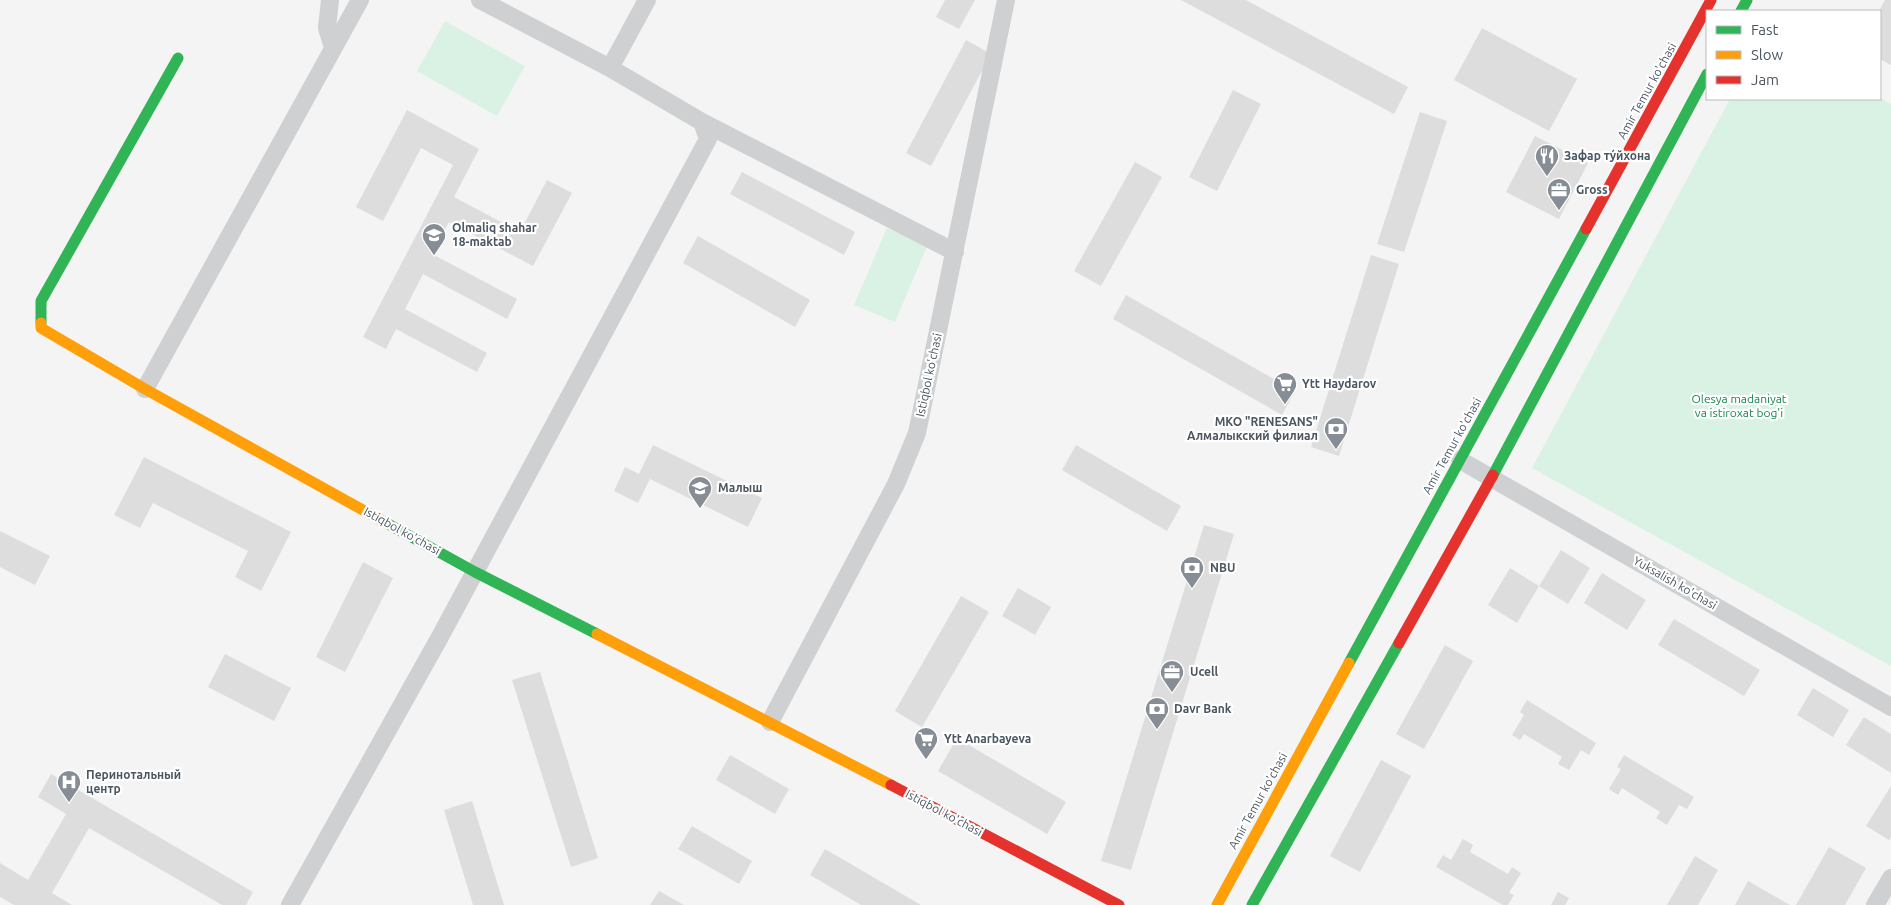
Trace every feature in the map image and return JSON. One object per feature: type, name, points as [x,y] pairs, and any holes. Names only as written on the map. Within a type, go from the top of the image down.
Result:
[{"type":"main road","name":"Amir Temur ko'chasi","points":[[1217,905],[1460,460],[1682,71],[1706,12]]},
{"type":"main road","name":"Istiqbol ko'chasi","points":[[178,58],[41,301],[41,328],[145,389],[475,572],[770,722],[1119,905]]},
{"type":"main road","points":[[1252,905],[1490,478],[1706,76],[1682,71]]},
{"type":"street","points":[[330,0],[327,28],[334,48]]},
{"type":"street","points":[[145,389],[360,0]]},
{"type":"street","points":[[480,0],[610,68],[702,122],[955,252]]},
{"type":"street","points":[[610,68],[647,0]]},
{"type":"street","name":"Istiqbol ko'chasi","points":[[770,722],[896,484],[917,432],[1006,0]]},
{"type":"street","points":[[290,905],[475,572],[708,139],[702,122]]},
{"type":"street","name":"Yuksalish ko'chasi","points":[[1460,460],[1891,707]]},
{"type":"street","points":[[1874,905],[1891,878]]},
{"type":"green space","points":[[445,21],[525,66],[497,116],[417,71]]},
{"type":"green space","name":"Olesya madaniyat va istiroxat bog'i","points":[[1881,99],[1891,104],[1891,666],[1532,468],[1729,100]]},
{"type":"green space","points":[[887,228],[927,246],[895,322],[854,305]]},
{"type":"building","points":[[945,0],[975,0],[959,29],[936,17]]},
{"type":"building","points":[[1181,0],[1246,0],[1408,87],[1394,114]]},
{"type":"building","points":[[1885,0],[1891,0],[1891,65],[1881,60],[1880,10]]},
{"type":"building","points":[[1482,28],[1577,79],[1549,131],[1454,80]]},
{"type":"building","points":[[966,40],[991,54],[931,166],[906,153]]},
{"type":"building","points":[[1233,90],[1261,104],[1217,191],[1189,177]]},
{"type":"building","points":[[407,110],[479,149],[454,197],[520,232],[547,180],[572,193],[533,266],[449,222],[432,254],[517,299],[507,319],[423,274],[405,309],[487,353],[477,372],[396,329],[386,349],[363,337],[453,165],[421,148],[383,221],[356,207]]},
{"type":"building","points":[[1420,112],[1447,121],[1404,252],[1377,244]]},
{"type":"building","name":"Зафар тýйхона","points":[[1535,136],[1588,163],[1559,219],[1506,192]]},
{"type":"building","points":[[1135,162],[1162,177],[1101,286],[1074,271]]},
{"type":"building","points":[[742,172],[855,232],[844,255],[730,194]]},
{"type":"building","points":[[698,236],[810,300],[795,327],[683,263]]},
{"type":"building","points":[[1371,255],[1399,264],[1339,456],[1311,447]]},
{"type":"building","points":[[1126,295],[1295,391],[1282,415],[1113,319]]},
{"type":"building","points":[[653,445],[762,498],[748,527],[650,479],[638,503],[614,491],[625,467],[639,474]]},
{"type":"building","points":[[1076,445],[1181,506],[1167,531],[1062,470]]},
{"type":"building","points":[[144,457],[291,532],[261,591],[235,577],[248,551],[153,503],[140,528],[114,515]]},
{"type":"building","points":[[1204,525],[1234,534],[1131,870],[1101,861]]},
{"type":"building","points":[[0,531],[50,556],[35,585],[0,567]]},
{"type":"building","points":[[1561,550],[1590,568],[1568,604],[1539,586]]},
{"type":"building","points":[[363,562],[393,578],[345,672],[316,657]]},
{"type":"building","points":[[1510,568],[1539,586],[1517,623],[1488,605]]},
{"type":"building","points":[[1602,573],[1646,600],[1627,630],[1584,603]]},
{"type":"building","points":[[1018,588],[1051,607],[1035,635],[1002,616]]},
{"type":"building","points":[[961,596],[989,612],[922,727],[895,711]]},
{"type":"building","points":[[1674,619],[1760,670],[1744,696],[1658,645]]},
{"type":"building","points":[[1445,645],[1473,661],[1424,749],[1396,734]]},
{"type":"building","points":[[225,654],[291,688],[274,721],[208,687]]},
{"type":"building","points":[[540,672],[598,858],[571,867],[512,680]]},
{"type":"building","points":[[1813,688],[1849,710],[1833,737],[1797,715]]},
{"type":"building","points":[[1527,700],[1596,743],[1589,755],[1581,750],[1569,770],[1558,764],[1562,757],[1524,734],[1520,740],[1512,735],[1524,715],[1520,712]]},
{"type":"building","points":[[1864,717],[1891,734],[1891,773],[1846,745]]},
{"type":"building","points":[[957,738],[1066,802],[1047,834],[938,771]]},
{"type":"building","points":[[730,755],[789,789],[775,814],[716,780]]},
{"type":"building","points":[[1624,755],[1694,797],[1687,809],[1679,805],[1667,825],[1656,818],[1660,812],[1622,788],[1618,795],[1609,789],[1621,769],[1617,767]]},
{"type":"building","points":[[1381,760],[1411,776],[1360,872],[1330,856]]},
{"type":"building","points":[[51,774],[253,892],[246,905],[222,905],[89,828],[52,893],[72,905],[14,905],[0,897],[0,863],[28,880],[66,814],[38,797]]},
{"type":"building","points":[[1891,786],[1891,837],[1889,840],[1866,826]]},
{"type":"building","points":[[472,801],[504,905],[473,905],[444,810]]},
{"type":"building","points":[[692,826],[752,861],[739,884],[678,849]]},
{"type":"building","points":[[1463,839],[1473,845],[1470,852],[1508,874],[1512,867],[1521,873],[1509,893],[1514,895],[1508,905],[1503,905],[1436,867],[1443,855],[1451,860]]},
{"type":"building","points":[[1829,847],[1866,868],[1845,905],[1796,905]]},
{"type":"building","points":[[825,849],[921,905],[861,905],[810,875]]},
{"type":"building","points":[[1695,856],[1718,870],[1698,905],[1667,905]]},
{"type":"building","points":[[1748,881],[1790,905],[1735,905]]},
{"type":"building","points":[[659,891],[684,905],[650,905]]},
{"type":"building","points":[[1558,892],[1569,898],[1565,905],[1551,905]]},
{"type":"traffic: fast","points":[[1742,10],[1747,0]]},
{"type":"traffic: fast","points":[[41,323],[41,301],[178,58]]},
{"type":"traffic: fast","points":[[1493,475],[1706,76]]},
{"type":"traffic: fast","points":[[1349,663],[1586,229]]},
{"type":"traffic: fast","points":[[388,524],[475,572],[597,634]]},
{"type":"traffic: fast","points":[[1252,905],[1399,643]]},
{"type":"traffic: slow","points":[[41,323],[41,328],[145,389],[388,524]]},
{"type":"traffic: slow","points":[[597,634],[891,785]]},
{"type":"traffic: slow","points":[[1217,905],[1349,663]]},
{"type":"traffic: jam","points":[[1586,229],[1711,0]]},
{"type":"traffic: jam","points":[[1399,643],[1493,475]]},
{"type":"traffic: jam","points":[[891,785],[1119,905]]},
{"type":"place","name":"Зафар тýйхона","points":[[1547,177]]},
{"type":"place","name":"Gross","points":[[1559,211]]},
{"type":"place","name":"Olmaliq shahar 18-maktab","points":[[434,256]]},
{"type":"place","name":"Ytt Haydarov","points":[[1285,405]]},
{"type":"place","name":"МКО \"RENESANS\" Алмалыкский филиал","points":[[1336,450]]},
{"type":"place","name":"Малыш","points":[[700,509]]},
{"type":"place","name":"NBU","points":[[1192,589]]},
{"type":"place","name":"Ucell","points":[[1172,693]]},
{"type":"place","name":"Davr Bank","points":[[1157,730]]},
{"type":"place","name":"Ytt Anarbayeva","points":[[926,760]]},
{"type":"place","name":"Перинотальный центр","points":[[69,803]]}]
